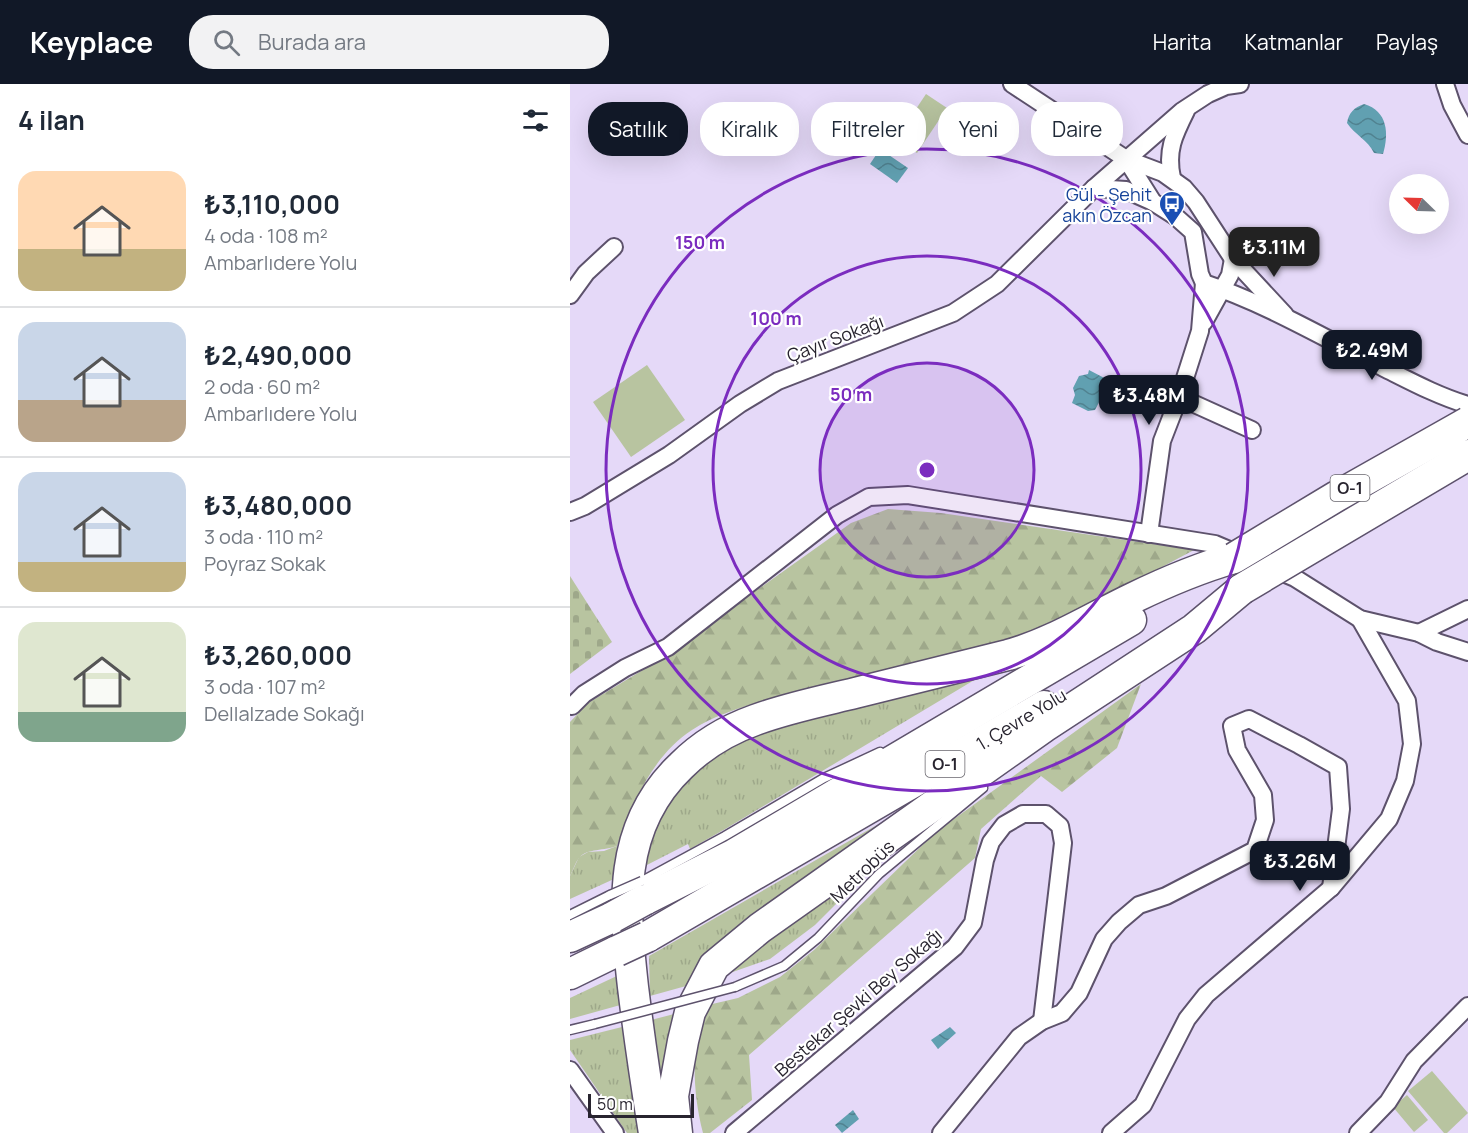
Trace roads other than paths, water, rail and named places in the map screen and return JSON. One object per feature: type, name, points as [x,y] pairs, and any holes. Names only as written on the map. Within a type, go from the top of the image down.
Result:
[{"type":"highway","name":"1. Çevre Yolu","points":[[570,937],[612,906],[643,890],[734,855],[1337,496],[1468,422]]},
{"type":"highway","name":"1. Çevre Yolu","points":[[570,974],[647,937],[1468,455]]},
{"type":"highway","points":[[654,1133],[631,966],[627,898],[628,871],[635,838],[647,808],[666,780],[690,756],[714,739],[756,719],[1012,654],[1048,640],[1134,597],[1203,567],[1234,558]]},
{"type":"highway","points":[[677,1133],[673,1096],[683,1041],[690,1012],[714,966],[760,928],[831,877],[1044,728],[1194,629],[1242,589]]},
{"type":"street","points":[[1012,84],[1126,159],[1172,178],[1196,202],[1233,259],[1290,321]]},
{"type":"street","name":"Çayır Sokağı","points":[[570,512],[585,506],[669,455],[740,404],[778,381],[953,313],[997,284],[1094,188],[1207,89],[1240,84]]},
{"type":"street","points":[[1445,84],[1452,105],[1468,135]]},
{"type":"street","points":[[1172,178],[1169,163],[1171,145],[1187,108]]},
{"type":"street","points":[[1126,159],[1153,201]]},
{"type":"street","points":[[1094,188],[1126,190],[1153,201],[1175,216],[1192,232],[1200,274],[1204,283],[1200,331]]},
{"type":"street","points":[[570,295],[586,273],[614,247]]},
{"type":"street","points":[[1149,534],[1162,441],[1200,331],[1230,275],[1233,259]]},
{"type":"street","points":[[1204,283],[1221,288],[1290,321],[1439,396],[1468,405]]},
{"type":"street","points":[[1179,397],[1252,430]]},
{"type":"street","points":[[571,707],[584,694],[617,673],[668,647],[837,515],[869,497],[908,495],[1215,544],[1295,578],[1360,619],[1419,633],[1437,642],[1468,652]]},
{"type":"street","points":[[1419,633],[1468,609]]},
{"type":"street","points":[[1111,1133],[1143,1105],[1187,1019],[1206,995],[1330,888],[1389,819],[1405,781],[1412,744],[1407,701],[1360,619]]},
{"type":"street","points":[[941,1133],[1018,1037],[1042,1021],[1062,1013],[1079,993],[1104,939],[1139,906],[1166,896],[1255,850],[1265,820],[1263,795],[1237,750],[1232,726],[1249,719],[1338,767],[1341,809],[1330,888]]},
{"type":"street","name":"Bestekar Şevki Bey Sokağı","points":[[734,1133],[955,947],[973,923],[985,860],[991,842],[1004,825],[1023,814],[1046,814],[1060,826],[1063,843],[1042,1021]]},
{"type":"street","points":[[1358,1133],[1388,1102],[1414,1061],[1468,1006]]},
{"type":"street","points":[[570,1070],[615,1133]]},
{"type":"lane","points":[[1064,725],[1141,665]]},
{"type":"lane","points":[[902,744],[940,732]]},
{"type":"lane","points":[[643,890],[725,836],[824,778],[892,746]]},
{"type":"lane","name":"Metrobüs","points":[[570,1030],[735,987],[784,966],[818,938],[879,874],[987,785]]},
{"type":"lane","points":[[570,915],[612,906]]},
{"type":"water","points":[[1364,104],[1378,112],[1385,124],[1386,139],[1383,154],[1374,153],[1347,123],[1352,111]]},
{"type":"water","points":[[875,156],[890,156],[908,168],[897,183],[870,164]]},
{"type":"water","points":[[1089,370],[1110,381],[1095,410],[1088,411],[1072,403],[1075,395],[1073,388],[1079,376],[1088,374]]},
{"type":"water","points":[[950,1027],[956,1033],[938,1049],[931,1040]]},
{"type":"water","points":[[853,1110],[859,1119],[842,1133],[835,1125]]},
{"type":"place","name":"Gül - Şehit akın Özcan","points":[[1172,227]]}]
